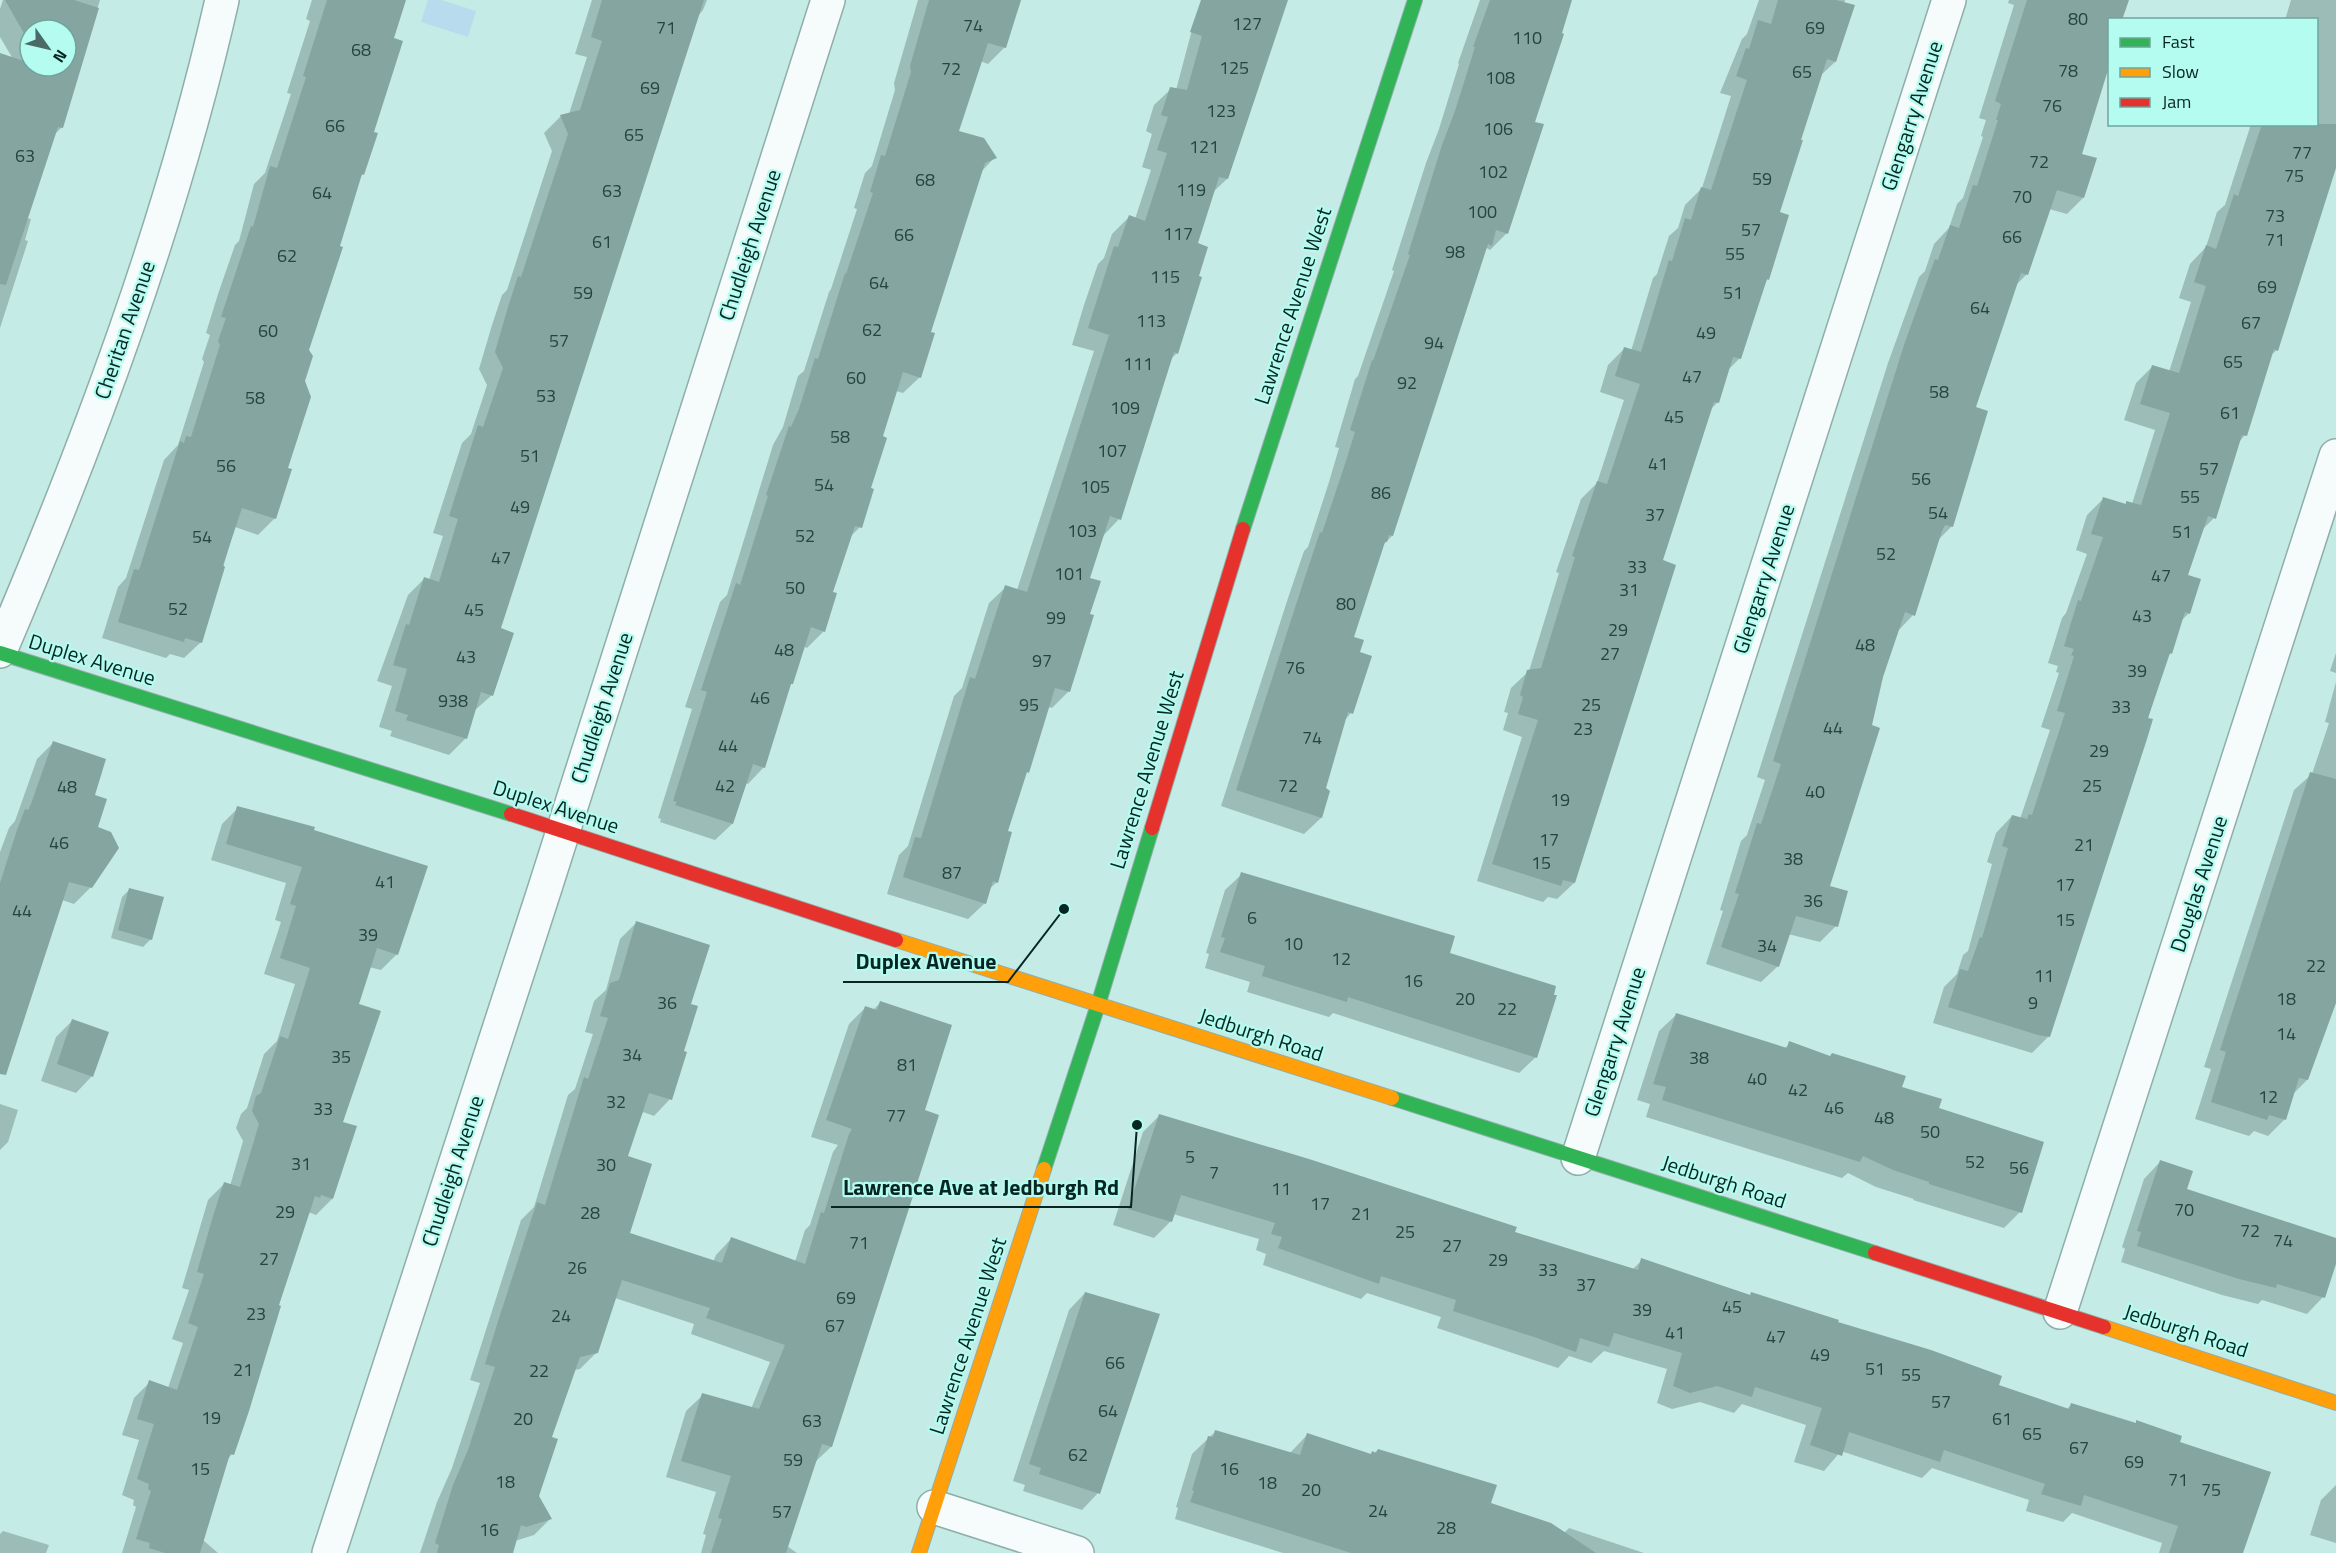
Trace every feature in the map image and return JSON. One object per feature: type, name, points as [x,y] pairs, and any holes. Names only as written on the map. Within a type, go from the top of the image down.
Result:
[{"type":"street","name":"Cheritan Avenue","points":[[0,652],[88,436],[136,302],[164,213],[222,0]]},
{"type":"street","name":"Chudleigh Avenue","points":[[329,1553],[544,891],[828,0]]},
{"type":"street","name":"Lawrence Avenue West","points":[[919,1553],[1098,1005],[1238,543],[1415,0]]},
{"type":"street","name":"Glengarry Avenue","points":[[1578,1158],[1949,0]]},
{"type":"street","name":"Douglas Avenue","points":[[2060,1312],[2336,456]]},
{"type":"street","name":"Duplex Avenue","points":[[0,652],[562,830],[754,895],[1098,1005]]},
{"type":"street","name":"Jedburgh Road","points":[[1098,1005],[2060,1312],[2336,1403]]},
{"type":"street","points":[[934,1507],[1077,1553]]},
{"type":"water","points":[[428,0],[441,0],[476,11],[468,37],[421,22]]},
{"type":"building","points":[[5,0],[74,0],[99,8],[78,78],[78,18],[18,18],[18,23]]},
{"type":"building","points":[[327,0],[406,0],[394,38],[403,41],[374,132],[378,133],[364,175],[362,174],[340,246],[343,247],[309,350],[313,356],[305,381],[311,397],[288,468],[292,469],[276,519],[242,508],[223,565],[225,567],[202,643],[185,638],[184,642],[118,622],[134,569],[139,570],[180,441],[184,443],[186,436],[191,437],[220,345],[218,341],[226,318],[221,317],[251,226],[253,227],[270,166],[277,168],[306,77],[303,76]]},
{"type":"building","points":[[602,0],[704,0],[501,628],[514,633],[493,696],[481,692],[467,739],[406,720],[408,715],[395,711],[407,669],[393,665],[406,624],[409,625],[424,577],[439,582],[458,519],[449,516],[478,425],[483,427],[503,368],[495,352],[518,276],[521,277],[568,134],[560,115],[580,110],[602,41],[591,37]]},
{"type":"building","points":[[929,0],[1021,0],[1006,48],[988,43],[959,131],[984,138],[997,158],[985,163],[931,332],[935,333],[921,378],[903,372],[883,436],[887,438],[871,488],[874,489],[862,528],[855,526],[833,592],[837,593],[825,632],[811,627],[765,768],[753,764],[733,824],[675,805],[677,802],[673,801],[707,692],[701,690],[736,583],[740,585],[789,426],[791,427],[799,409],[815,358],[818,359],[873,193],[870,192],[881,155],[885,156],[911,72],[910,66]]},
{"type":"building","points":[[1201,0],[1288,0],[1228,179],[1219,177],[1198,243],[1208,247],[1199,276],[1202,277],[1178,354],[1174,352],[1121,520],[1110,516],[1090,578],[1101,581],[1090,614],[1094,615],[1070,692],[1055,688],[1029,773],[1027,772],[1008,831],[1012,832],[998,883],[993,881],[986,904],[903,877],[915,837],[921,838],[970,677],[975,679],[1005,585],[1027,592],[1109,335],[1088,328],[1114,246],[1118,247],[1129,215],[1145,221],[1167,153],[1157,150],[1168,117],[1161,115],[1170,87],[1187,90],[1202,36],[1190,32]]},
{"type":"building","points":[[1490,0],[1572,0],[1562,33],[1564,34],[1535,122],[1544,124],[1508,234],[1496,230],[1492,246],[1488,244],[1393,536],[1389,535],[1385,542],[1354,637],[1364,640],[1360,652],[1372,656],[1353,714],[1348,712],[1326,788],[1330,791],[1322,818],[1236,790],[1320,532],[1322,533],[1345,464],[1355,432],[1350,430],[1372,360],[1410,255],[1408,254],[1442,145]]},
{"type":"building","points":[[1778,0],[1836,0],[1855,5],[1836,62],[1827,59],[1780,212],[1789,215],[1769,280],[1767,279],[1741,359],[1733,357],[1719,403],[1714,402],[1663,560],[1676,565],[1575,883],[1563,880],[1561,886],[1492,864],[1538,720],[1518,714],[1523,697],[1520,695],[1527,670],[1541,668],[1575,557],[1572,556],[1597,481],[1607,484],[1640,384],[1615,376],[1624,347],[1641,352],[1669,260],[1672,261],[1685,218],[1691,220],[1701,187],[1711,190],[1747,80],[1736,76],[1746,48],[1749,49],[1758,20],[1771,24]]},
{"type":"building","points":[[2027,0],[2129,0],[2123,18],[2108,18],[2108,70],[2082,154],[2097,158],[2084,198],[2057,190],[2028,275],[2021,273],[1976,407],[1988,411],[1953,527],[1945,525],[1942,531],[1915,616],[1905,612],[1883,677],[1872,725],[1880,728],[1830,886],[1848,891],[1838,927],[1796,916],[1779,967],[1721,947],[1739,894],[1735,893],[1757,823],[1761,824],[1781,764],[1773,761],[1904,345],[1935,259],[1938,260],[1950,225],[1959,228],[1973,185],[1977,186],[1998,120],[1996,120],[2001,104],[1995,101]]},
{"type":"building","points":[[0,53],[18,59],[18,78],[78,78],[63,128],[58,127],[6,285],[0,284]]},
{"type":"building","points":[[2336,124],[2336,168],[2278,351],[2274,349],[2247,436],[2242,435],[2216,519],[2208,516],[2188,575],[2201,579],[2190,614],[2185,612],[2148,718],[2153,719],[2147,739],[2050,1037],[2038,1035],[1948,1007],[1960,969],[1968,971],[1980,937],[1982,938],[2008,848],[2002,846],[2012,815],[2027,819],[2029,814],[2032,815],[2065,713],[2057,711],[2074,656],[2071,655],[2074,649],[2064,646],[2078,600],[2081,601],[2103,537],[2091,534],[2103,497],[2126,504],[2126,501],[2141,505],[2170,413],[2140,404],[2152,365],[2179,373],[2206,286],[2194,282],[2206,245],[2216,249],[2234,194],[2238,196],[2261,126]]},
{"type":"building","points":[[53,741],[106,759],[95,795],[107,799],[98,827],[111,832],[119,848],[92,888],[69,882],[6,1075],[0,1074],[0,883],[17,830],[25,809],[28,810],[31,804]]},
{"type":"building","points":[[2310,772],[2336,779],[2336,1003],[2308,1080],[2299,1078],[2286,1120],[2269,1115],[2267,1120],[2211,1102],[2226,1052],[2220,1050]]},
{"type":"building","points":[[237,806],[315,827],[314,830],[428,866],[398,955],[377,948],[359,1004],[381,1011],[343,1122],[357,1126],[333,1199],[321,1195],[320,1198],[315,1196],[279,1305],[281,1306],[249,1411],[234,1455],[230,1454],[200,1553],[165,1553],[149,1548],[150,1543],[136,1539],[151,1491],[148,1489],[149,1484],[137,1479],[154,1424],[137,1419],[149,1380],[177,1390],[198,1327],[188,1323],[204,1274],[197,1272],[213,1216],[224,1182],[240,1187],[259,1124],[252,1111],[256,1096],[261,1093],[280,1036],[288,1039],[310,968],[280,958],[296,906],[290,904],[302,867],[226,844]]},
{"type":"building","points":[[1241,872],[1455,936],[1450,953],[1556,986],[1554,995],[1557,995],[1537,1058],[1348,997],[1347,1002],[1262,976],[1265,966],[1220,952],[1225,938],[1221,937]]},
{"type":"building","points":[[129,888],[164,897],[152,940],[118,930]]},
{"type":"building","points":[[636,921],[710,945],[691,1004],[698,1006],[672,1100],[649,1093],[628,1156],[652,1164],[630,1233],[722,1263],[731,1237],[805,1264],[821,1212],[824,1213],[852,1129],[826,1120],[865,1006],[877,1010],[880,1001],[952,1025],[925,1110],[939,1115],[832,1447],[822,1444],[786,1553],[711,1553],[722,1519],[718,1518],[731,1476],[681,1461],[702,1393],[759,1409],[785,1345],[706,1318],[710,1308],[622,1280],[598,1353],[580,1357],[552,1437],[558,1439],[539,1496],[552,1519],[526,1527],[521,1525],[513,1553],[437,1553],[439,1545],[435,1543],[453,1485],[468,1450],[495,1367],[485,1364],[499,1318],[537,1202],[545,1205],[584,1077],[588,1079],[608,1018],[600,1016],[610,983],[619,980]]},
{"type":"building","points":[[1676,1013],[1787,1048],[1789,1041],[1830,1056],[1832,1053],[1906,1076],[1902,1087],[1942,1099],[1939,1108],[2044,1142],[2022,1213],[1929,1184],[1929,1182],[1893,1170],[1863,1156],[1860,1162],[1662,1100],[1666,1087],[1653,1084]]},
{"type":"building","points":[[72,1019],[109,1032],[93,1077],[57,1064]]},
{"type":"building","points":[[1159,1114],[1309,1159],[1517,1227],[1515,1232],[1638,1270],[1641,1258],[1750,1295],[1751,1292],[1839,1320],[1838,1322],[1931,1350],[2002,1376],[1999,1385],[2069,1409],[2071,1403],[2136,1423],[2136,1420],[2182,1436],[2180,1442],[2271,1472],[2243,1553],[2169,1553],[2178,1526],[2084,1495],[2081,1506],[2041,1494],[2045,1484],[1944,1450],[1940,1462],[1849,1432],[1842,1456],[1810,1445],[1822,1408],[1755,1387],[1752,1397],[1717,1386],[1690,1393],[1673,1386],[1682,1353],[1614,1333],[1609,1347],[1580,1338],[1576,1352],[1453,1311],[1456,1300],[1381,1276],[1379,1284],[1278,1248],[1282,1237],[1271,1234],[1275,1223],[1181,1195],[1172,1222],[1128,1209]]},
{"type":"building","points":[[2160,1160],[2193,1171],[2187,1189],[2336,1238],[2336,1264],[2325,1298],[2277,1284],[2276,1288],[2239,1279],[2137,1246],[2141,1232],[2137,1231]]},
{"type":"building","points":[[1085,1292],[1160,1314],[1100,1494],[1039,1474],[1041,1468],[1029,1464]]},
{"type":"building","points":[[1215,1430],[1300,1455],[1307,1433],[1371,1454],[1372,1451],[1376,1453],[1378,1449],[1497,1485],[1491,1503],[1551,1523],[1596,1553],[1351,1553],[1190,1502],[1208,1436],[1213,1437]]},
{"type":"traffic: fast","points":[[1243,529],[1415,0]]},
{"type":"traffic: fast","points":[[0,653],[511,814]]},
{"type":"traffic: fast","points":[[1044,1169],[1098,1005],[1152,828]]},
{"type":"traffic: fast","points":[[1392,1098],[1875,1253]]},
{"type":"traffic: slow","points":[[896,940],[1392,1098]]},
{"type":"traffic: slow","points":[[919,1553],[1044,1169]]},
{"type":"traffic: slow","points":[[2104,1327],[2336,1403]]},
{"type":"traffic: jam","points":[[1152,828],[1243,529]]},
{"type":"traffic: jam","points":[[511,814],[896,940]]},
{"type":"traffic: jam","points":[[1875,1253],[2104,1327]]},
{"type":"place","name":"Duplex Avenue","points":[[1064,909]]},
{"type":"place","name":"Lawrence Ave at Jedburgh Rd","points":[[1137,1125]]}]
